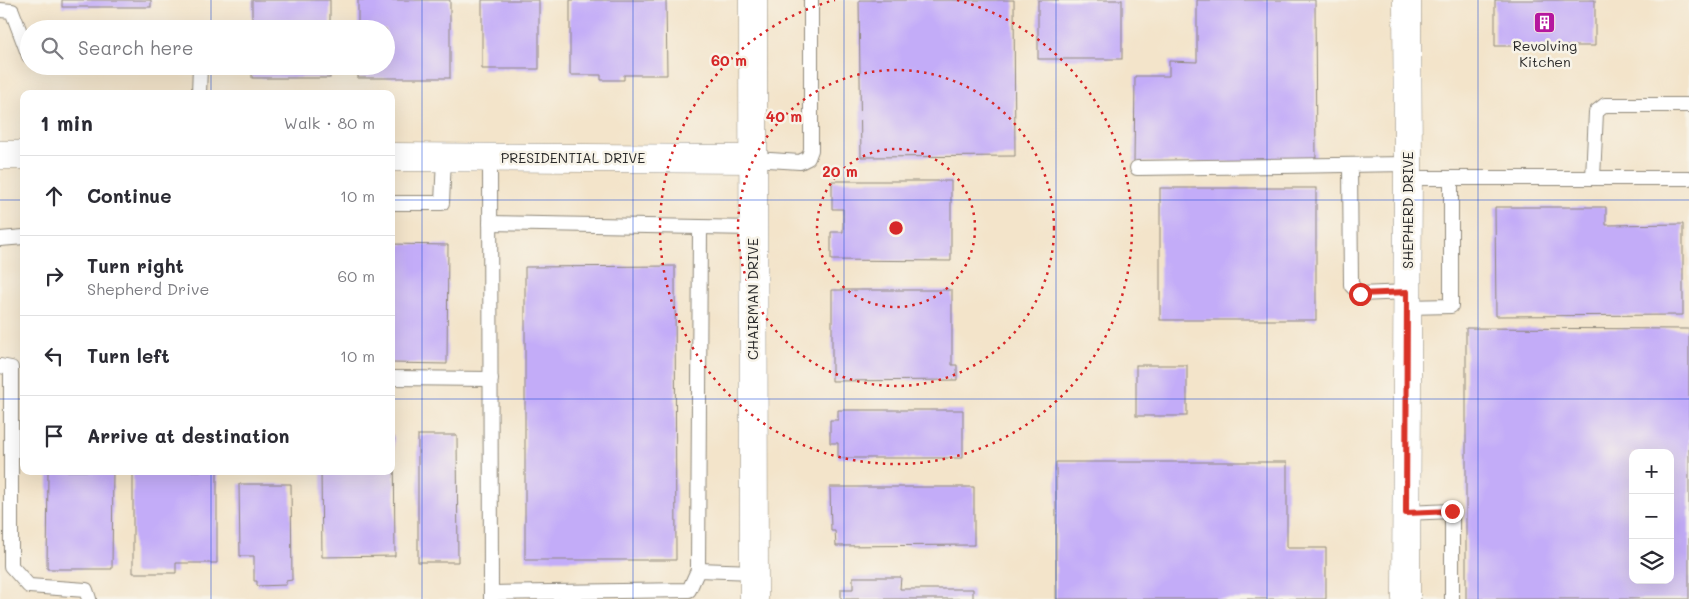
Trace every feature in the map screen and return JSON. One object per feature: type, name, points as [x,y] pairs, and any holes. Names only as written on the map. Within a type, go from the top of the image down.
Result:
[{"type":"street","name":"CHAIRMAN DRIVE","points":[[753,0],[754,599]]},
{"type":"street","name":"SHEPHERD DRIVE","points":[[1406,599],[1407,0]]},
{"type":"street","points":[[0,155],[20,155]]},
{"type":"street","name":"PRESIDENTIAL DRIVE","points":[[395,157],[754,159]]},
{"type":"lane","points":[[754,159],[800,162],[808,158],[811,150],[812,0]]},
{"type":"lane","points":[[0,10],[12,11],[20,32]]},
{"type":"lane","points":[[199,90],[200,75]]},
{"type":"lane","points":[[1594,178],[1596,112],[1604,105],[1689,105]]},
{"type":"lane","points":[[395,203],[442,203],[444,158]]},
{"type":"lane","points":[[490,158],[491,596],[689,590],[698,570],[700,228]]},
{"type":"lane","points":[[1350,165],[1351,285],[1360,294],[1450,306],[1451,178]]},
{"type":"lane","points":[[1137,168],[1350,165],[1451,178],[1689,178]]},
{"type":"lane","points":[[490,223],[753,228]]},
{"type":"lane","points":[[0,239],[20,238]]},
{"type":"lane","points":[[0,366],[10,368],[10,566],[29,586],[86,590],[88,599]]},
{"type":"lane","points":[[395,378],[490,379]]},
{"type":"lane","points":[[1406,513],[1452,511],[1452,599]]},
{"type":"lane","points":[[698,570],[754,572]]},
{"type":"building","points":[[62,0],[151,0],[151,7],[62,7]]},
{"type":"building","points":[[252,0],[330,0],[330,20],[252,20]]},
{"type":"building","points":[[358,0],[450,0],[450,78],[358,78],[358,75],[395,75],[395,20],[358,20]]},
{"type":"building","points":[[482,0],[539,0],[539,69],[482,69]]},
{"type":"building","points":[[570,0],[666,0],[667,75],[624,75],[624,80],[601,80],[601,75],[570,75]]},
{"type":"building","points":[[859,0],[1014,0],[1015,156],[861,157]]},
{"type":"building","points":[[1038,0],[1122,0],[1122,59],[1038,59]]},
{"type":"building","points":[[1197,0],[1315,0],[1316,162],[1134,162],[1135,76],[1169,76],[1169,61],[1197,62]]},
{"type":"building","name":"Revolving Kitchen","points":[[1495,0],[1595,0],[1595,46],[1495,46]]},
{"type":"building","points":[[252,75],[330,75],[330,78],[252,78]]},
{"type":"building","points":[[832,181],[951,181],[951,261],[831,260],[831,232],[843,232],[843,209],[832,209]]},
{"type":"building","points":[[1160,188],[1316,188],[1316,320],[1160,320]]},
{"type":"building","points":[[1495,207],[1606,207],[1606,225],[1683,224],[1683,315],[1496,316]]},
{"type":"building","points":[[395,244],[448,245],[447,364],[395,363]]},
{"type":"building","points":[[675,266],[676,560],[525,560],[525,267]]},
{"type":"building","points":[[832,290],[952,290],[952,365],[957,365],[957,380],[832,381]]},
{"type":"building","points":[[1466,328],[1689,329],[1689,599],[1466,599]]},
{"type":"building","points":[[1136,365],[1187,365],[1187,416],[1136,416]]},
{"type":"building","points":[[838,410],[963,410],[963,458],[838,458],[838,443],[830,443],[830,420],[838,420]]},
{"type":"building","points":[[418,435],[457,435],[458,562],[418,562]]},
{"type":"building","points":[[1056,462],[1287,462],[1287,548],[1326,548],[1326,599],[1056,599]]},
{"type":"building","points":[[48,475],[113,475],[112,569],[47,569]]},
{"type":"building","points":[[133,475],[217,475],[217,563],[176,563],[176,573],[133,573]]},
{"type":"building","points":[[321,475],[394,475],[395,556],[322,557]]},
{"type":"building","points":[[239,484],[291,484],[292,580],[286,581],[286,585],[257,586],[257,581],[254,581],[254,556],[240,556]]},
{"type":"building","points":[[830,487],[974,487],[974,545],[836,546],[835,531],[831,531]]},
{"type":"building","points":[[853,577],[901,577],[900,589],[973,589],[973,599],[841,599],[841,589],[853,589]]},
{"type":"place","name":"Revolving Kitchen","points":[[1545,23]]},
{"type":"route","points":[[1360,294],[1407,292],[1406,513],[1452,511]]}]
